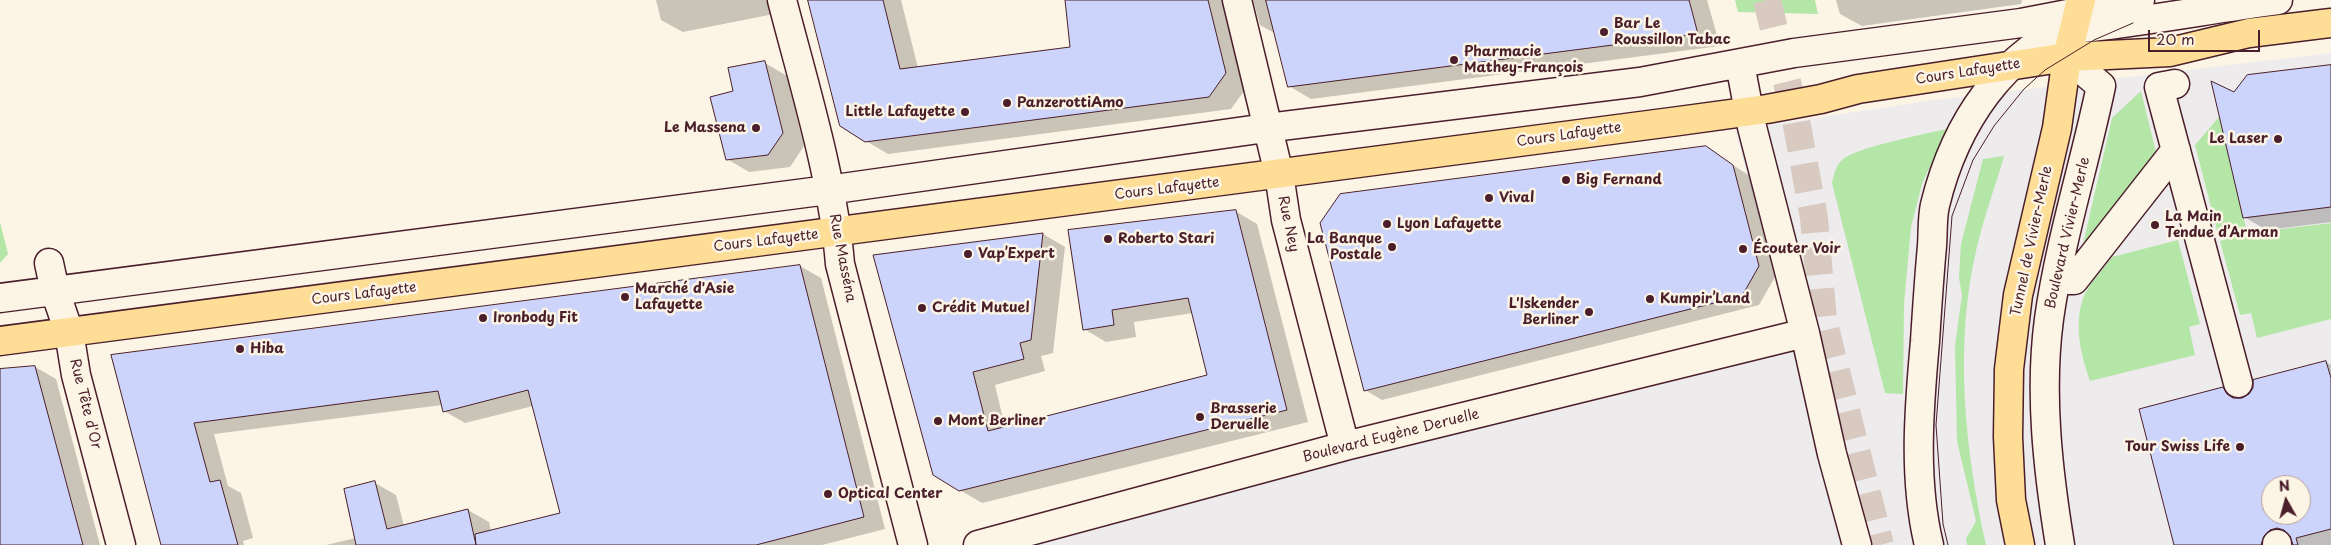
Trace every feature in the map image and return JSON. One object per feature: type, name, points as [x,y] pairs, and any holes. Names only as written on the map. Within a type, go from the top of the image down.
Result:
[{"type":"main road","name":"Tunnel de Vivier-Merle","points":[[2020,545],[2011,500],[2008,437],[2009,369],[2018,295],[2057,128],[2073,19]]},
{"type":"main road","name":"Cours Lafayette","points":[[0,341],[1749,111],[1812,101],[1858,90],[2067,57],[2170,52],[2249,32],[2331,23]]},
{"type":"street","name":"Rue Masséna","points":[[782,0],[815,129],[838,232],[840,264],[913,545]]},
{"type":"street","name":"Rue Ney","points":[[1237,0],[1266,128],[1279,174],[1286,220],[1345,446]]},
{"type":"street","points":[[0,298],[828,190],[1266,128],[1640,82],[1794,53],[2021,22],[2073,19],[2133,23],[2172,14],[2278,0]]},
{"type":"street","points":[[1929,545],[1924,524],[1918,430],[1935,207],[1950,156],[1969,116],[2011,66],[2073,19],[2130,2]]},
{"type":"street","name":"Boulevard Vivier-Merle","points":[[2060,545],[2049,475],[2046,414],[2046,360],[2049,319],[2056,280],[2101,86],[2067,57]]},
{"type":"street","points":[[1740,64],[1749,111],[1805,333],[1832,454],[1857,545]]},
{"type":"street","points":[[2176,84],[2159,87],[2238,383]]},
{"type":"street","points":[[2056,280],[2074,280],[2176,150]]},
{"type":"street","name":"Rue Tête d'Or","points":[[49,263],[55,291],[69,332],[76,375],[121,545]]},
{"type":"street","name":"Boulevard Eugène Deruelle","points":[[978,545],[1345,446],[1805,333]]},
{"type":"shaded area","points":[[2331,53],[2331,545],[980,545],[1792,343],[1735,130],[1934,100]]},
{"type":"green space","points":[[1735,0],[1815,0],[1818,14],[1738,12]]},
{"type":"green space","points":[[2141,91],[2157,156],[2081,253],[2112,118]]},
{"type":"green space","points":[[2219,117],[2246,227],[2218,234],[2195,145]]},
{"type":"green space","points":[[1947,129],[1922,184],[1911,227],[1904,304],[1903,394],[1885,393],[1832,183],[1839,164],[1851,154],[1892,141]]},
{"type":"green space","points":[[2004,156],[1976,251],[1969,287],[1965,324],[1964,361],[1968,436],[1972,472],[1986,545],[1967,545],[1966,539],[1976,521],[1957,441],[1955,345],[1962,295],[1959,278],[1961,244],[1983,159]]},
{"type":"green space","points":[[0,222],[8,254],[0,263]]},
{"type":"green space","points":[[2331,223],[2331,319],[2257,338],[2251,313],[2240,315],[2220,241],[2248,233]]},
{"type":"green space","points":[[2178,240],[2200,324],[2189,327],[2195,355],[2090,381],[2081,350],[2079,317],[2084,296],[2090,286],[2112,257]]},
{"type":"building","points":[[808,0],[883,0],[900,69],[1070,47],[1065,0],[1208,0],[1226,73],[1209,97],[865,142],[840,126]]},
{"type":"building","points":[[1266,0],[1689,0],[1698,34],[1288,87]]},
{"type":"building","points":[[765,61],[783,133],[768,155],[726,160],[710,97],[733,91],[728,68]]},
{"type":"building","name":"Le Laser","points":[[2331,65],[2331,207],[2243,218],[2211,81],[2234,92],[2247,75]]},
{"type":"building","points":[[1706,146],[1733,165],[1759,266],[1742,296],[1364,391],[1320,223],[1340,194]]},
{"type":"building","points":[[1236,210],[1287,410],[959,491],[933,475],[873,255],[1043,233],[1031,340],[1020,343],[1024,359],[973,372],[988,431],[1207,375],[1188,298],[1112,310],[1114,325],[1083,330],[1068,230]]},
{"type":"building","points":[[800,265],[864,517],[756,545],[476,545],[475,534],[560,513],[528,390],[443,412],[438,391],[194,423],[210,482],[220,480],[238,545],[161,545],[111,355]]},
{"type":"building","name":"Tour Swiss Life","points":[[2326,361],[2331,378],[2331,529],[2296,538],[2298,545],[2293,545],[2290,536],[2284,530],[2277,528],[2270,530],[2264,536],[2261,545],[2174,545],[2139,409],[2223,387],[2227,394],[2233,398],[2242,398],[2249,394],[2253,388],[2253,380]]},
{"type":"building","points":[[35,366],[83,545],[0,545],[0,369]]},
{"type":"building","points":[[375,481],[387,529],[468,509],[476,545],[356,545],[344,489]]},
{"type":"tunnel","points":[[1767,0],[1795,115],[1814,218],[1823,320],[1880,545]]},
{"type":"tram line","points":[[1948,545],[1943,524],[1936,425],[1952,216],[1973,160],[1994,126],[2024,89],[2045,70],[2094,40],[2133,23]]},
{"type":"place","name":"Bar Le Roussillon Tabac","points":[[1604,32]]},
{"type":"place","name":"Pharmacie Mathey-François","points":[[1454,60]]},
{"type":"place","name":"PanzerottiAmo","points":[[1007,103]]},
{"type":"place","name":"Little Lafayette","points":[[965,112]]},
{"type":"place","name":"Le Massena","points":[[756,128]]},
{"type":"place","name":"Le Laser","points":[[2278,139]]},
{"type":"place","name":"Big Fernand","points":[[1566,180]]},
{"type":"place","name":"Vival","points":[[1489,198]]},
{"type":"place","name":"Lyon Lafayette","points":[[1387,224]]},
{"type":"place","name":"La Main Tendue d’Arman","points":[[2155,225]]},
{"type":"place","name":"Roberto Stari","points":[[1108,239]]},
{"type":"place","name":"La Banque Postale","points":[[1392,247]]},
{"type":"place","name":"Écouter Voir","points":[[1743,249]]},
{"type":"place","name":"Vap’Expert","points":[[968,254]]},
{"type":"place","name":"Marché d'Asie Lafayette","points":[[625,297]]},
{"type":"place","name":"Kumpir’Land","points":[[1650,299]]},
{"type":"place","name":"Crédit Mutuel","points":[[922,308]]},
{"type":"place","name":"L'Iskender Berliner","points":[[1589,312]]},
{"type":"place","name":"Ironbody Fit","points":[[483,318]]},
{"type":"place","name":"Hiba","points":[[240,349]]},
{"type":"place","name":"Brasserie Deruelle","points":[[1200,417]]},
{"type":"place","name":"Mont Berliner","points":[[938,421]]},
{"type":"place","name":"Tour Swiss Life","points":[[2240,447]]},
{"type":"place","name":"Optical Center","points":[[828,494]]}]
